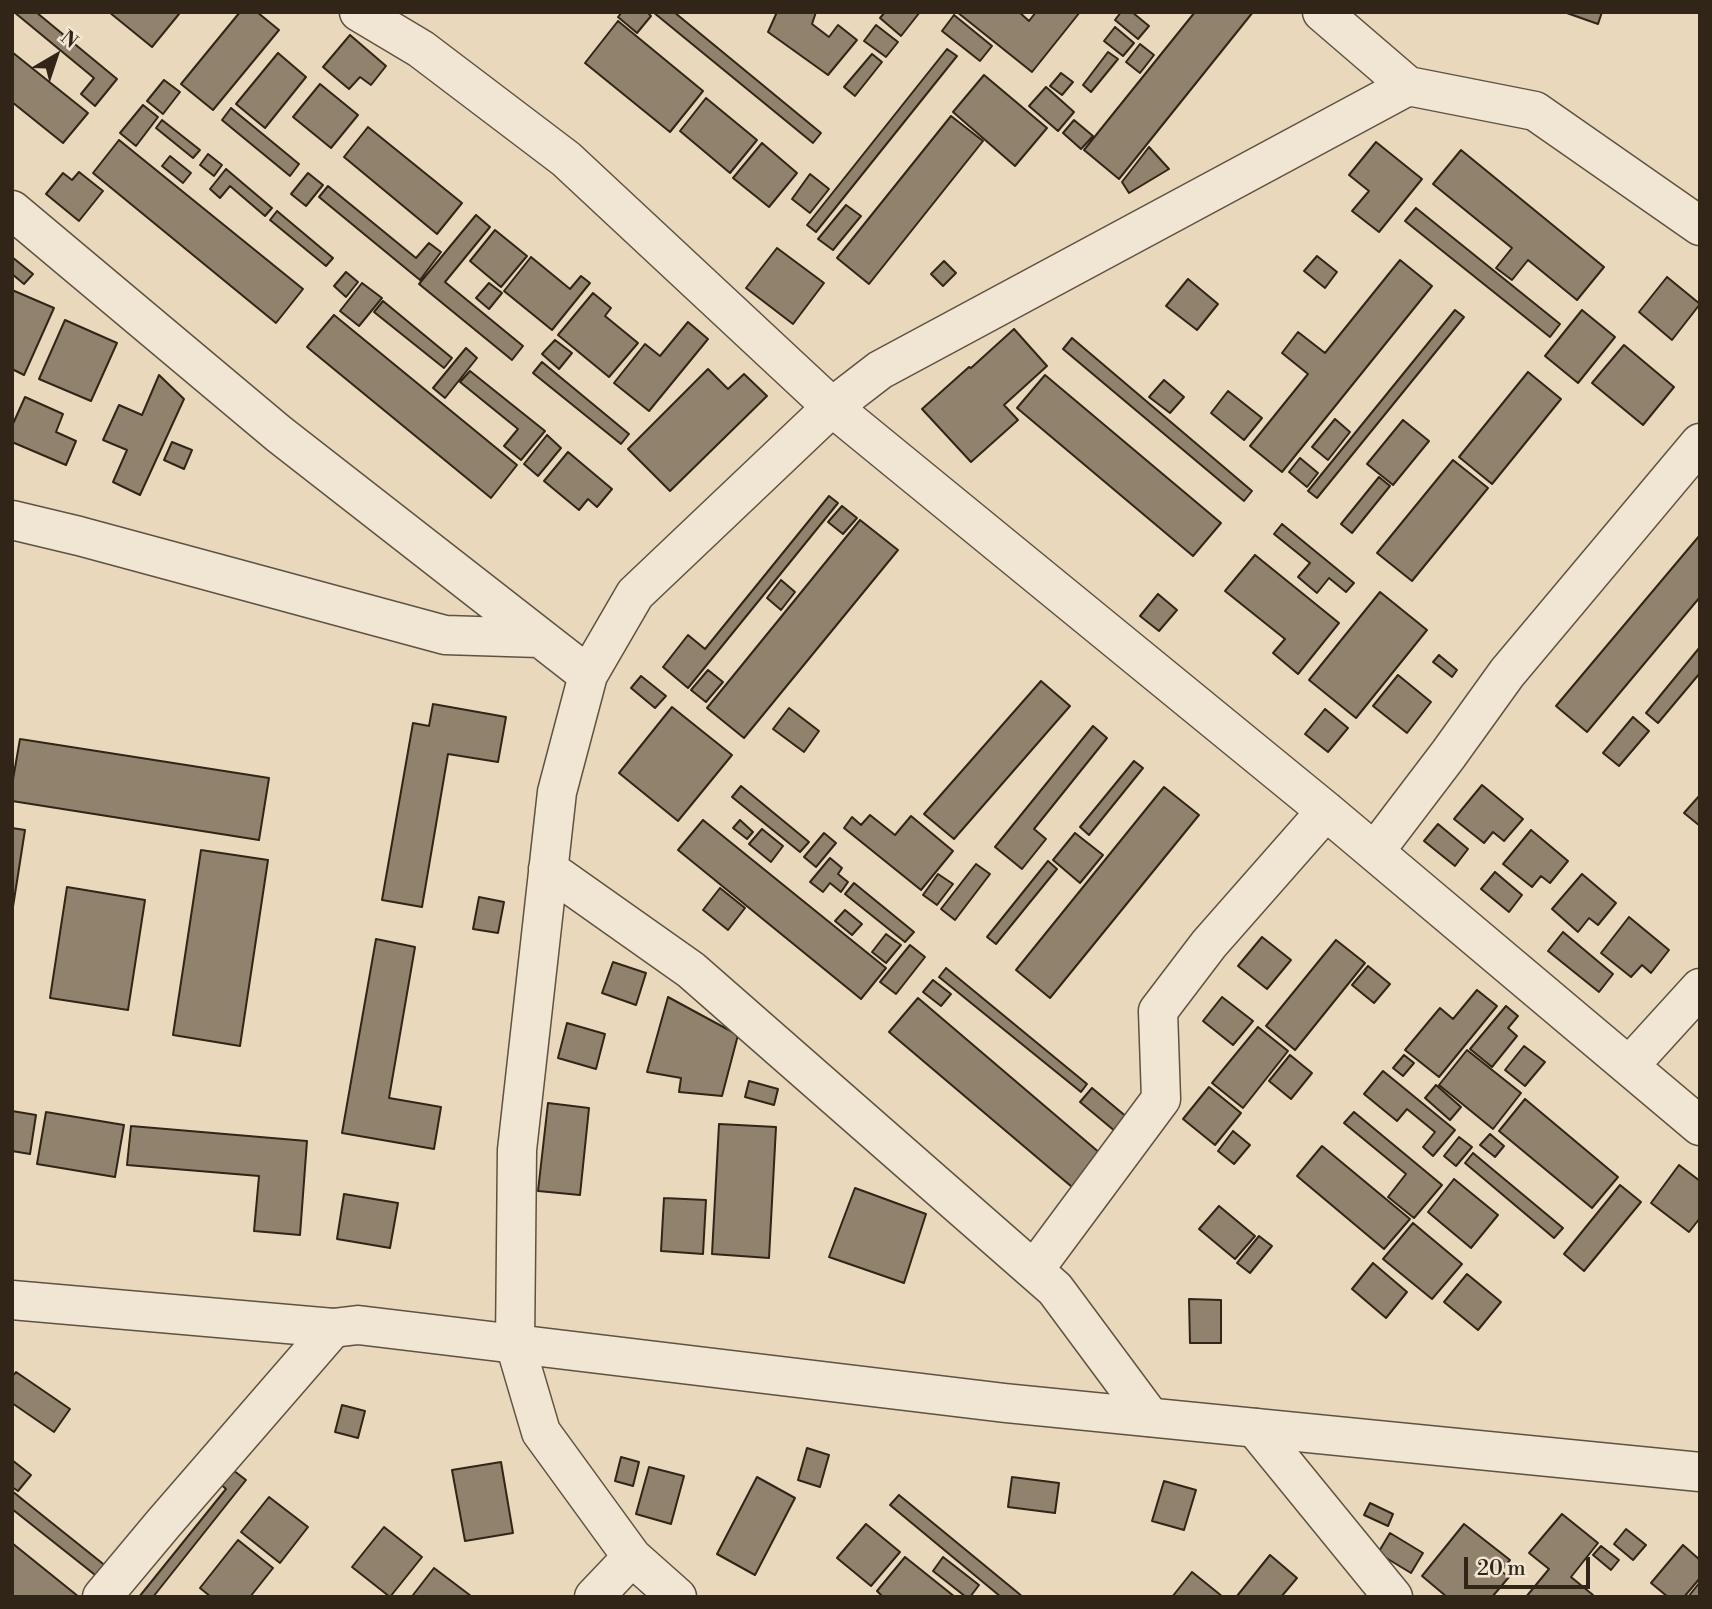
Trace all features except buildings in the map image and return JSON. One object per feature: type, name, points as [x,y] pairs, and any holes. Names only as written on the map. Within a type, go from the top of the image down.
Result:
[{"type":"street","points":[[359,12],[421,50],[566,159],[832,407],[1375,851],[1700,1126]]},
{"type":"street","points":[[1322,12],[1408,86],[1535,111],[1700,226]]},
{"type":"street","points":[[677,1597],[632,1557],[541,1432],[515,1344],[517,1150],[557,792],[588,676],[635,594],[832,407],[880,370],[1408,86]]},
{"type":"street","points":[[12,210],[279,434],[588,676]]},
{"type":"street","points":[[1375,851],[1507,673],[1700,443]]},
{"type":"street","points":[[12,520],[445,635],[539,638]]},
{"type":"street","points":[[1034,1270],[1161,1099],[1158,1011],[1209,944],[1326,811]]},
{"type":"street","points":[[548,869],[691,971],[1055,1289],[1150,1417]]},
{"type":"street","points":[[1629,1066],[1700,988]]},
{"type":"street","points":[[12,1300],[332,1328],[358,1325],[1005,1403],[1700,1472]]},
{"type":"street","points":[[102,1597],[332,1328]]},
{"type":"street","points":[[1255,1428],[1393,1597]]},
{"type":"street","points":[[594,1597],[632,1557]]}]
